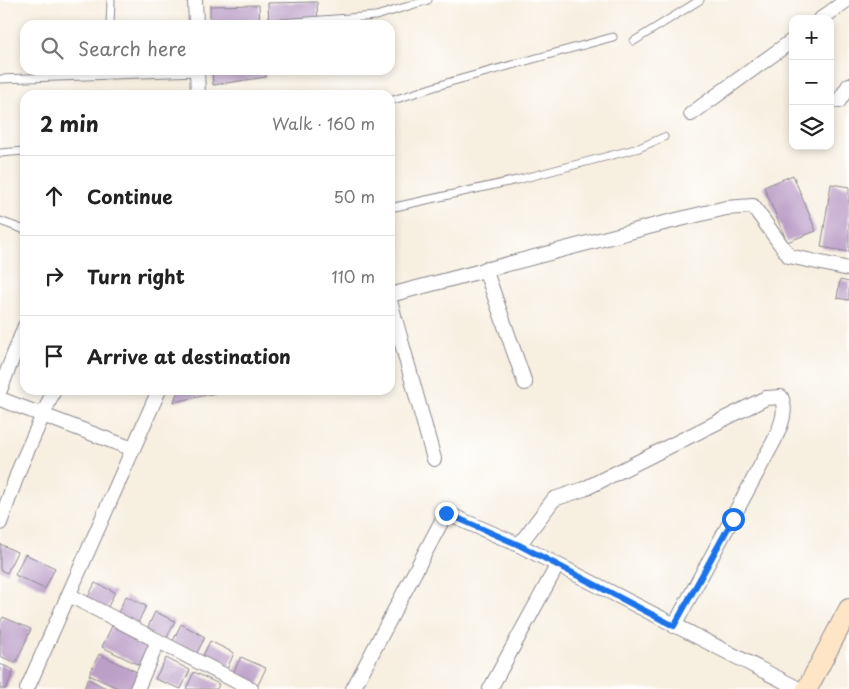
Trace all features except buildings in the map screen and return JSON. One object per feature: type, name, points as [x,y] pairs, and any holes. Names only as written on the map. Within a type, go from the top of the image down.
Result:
[{"type":"main road","points":[[806,689],[849,609]]},
{"type":"main road","points":[[821,689],[849,636]]},
{"type":"street","points":[[195,0],[196,20]]},
{"type":"street","points":[[826,15],[847,0]]},
{"type":"street","points":[[691,114],[789,43]]},
{"type":"street","points":[[198,75],[198,90]]},
{"type":"street","points":[[839,101],[849,85]]},
{"type":"street","points":[[395,294],[716,211],[753,206],[789,256],[849,269]]},
{"type":"street","points":[[485,269],[525,384]]},
{"type":"street","points":[[395,319],[434,459]]},
{"type":"street","points":[[0,390],[20,339]]},
{"type":"street","points":[[0,523],[20,467],[52,395]]},
{"type":"street","points":[[27,689],[157,395]]},
{"type":"street","points":[[519,545],[554,499],[584,489],[766,398],[781,397],[784,404],[783,421],[774,441],[674,626]]},
{"type":"street","points":[[0,400],[133,449]]},
{"type":"street","points":[[353,689],[446,513],[519,545],[556,566],[799,689]]},
{"type":"street","points":[[490,689],[556,566]]},
{"type":"street","points":[[69,596],[251,689]]},
{"type":"street","points":[[137,689],[158,642]]},
{"type":"lane","points":[[110,20],[111,0]]},
{"type":"lane","points":[[322,20],[376,16],[428,0]]},
{"type":"lane","points":[[634,41],[700,0]]},
{"type":"lane","points":[[395,99],[614,36]]},
{"type":"lane","points":[[0,79],[62,75]]},
{"type":"lane","points":[[395,207],[517,180],[639,148],[664,137]]},
{"type":"lane","points":[[0,153],[20,151]]},
{"type":"lane","points":[[0,221],[20,228]]},
{"type":"route","points":[[446,513],[519,545],[674,626],[733,519]]}]
